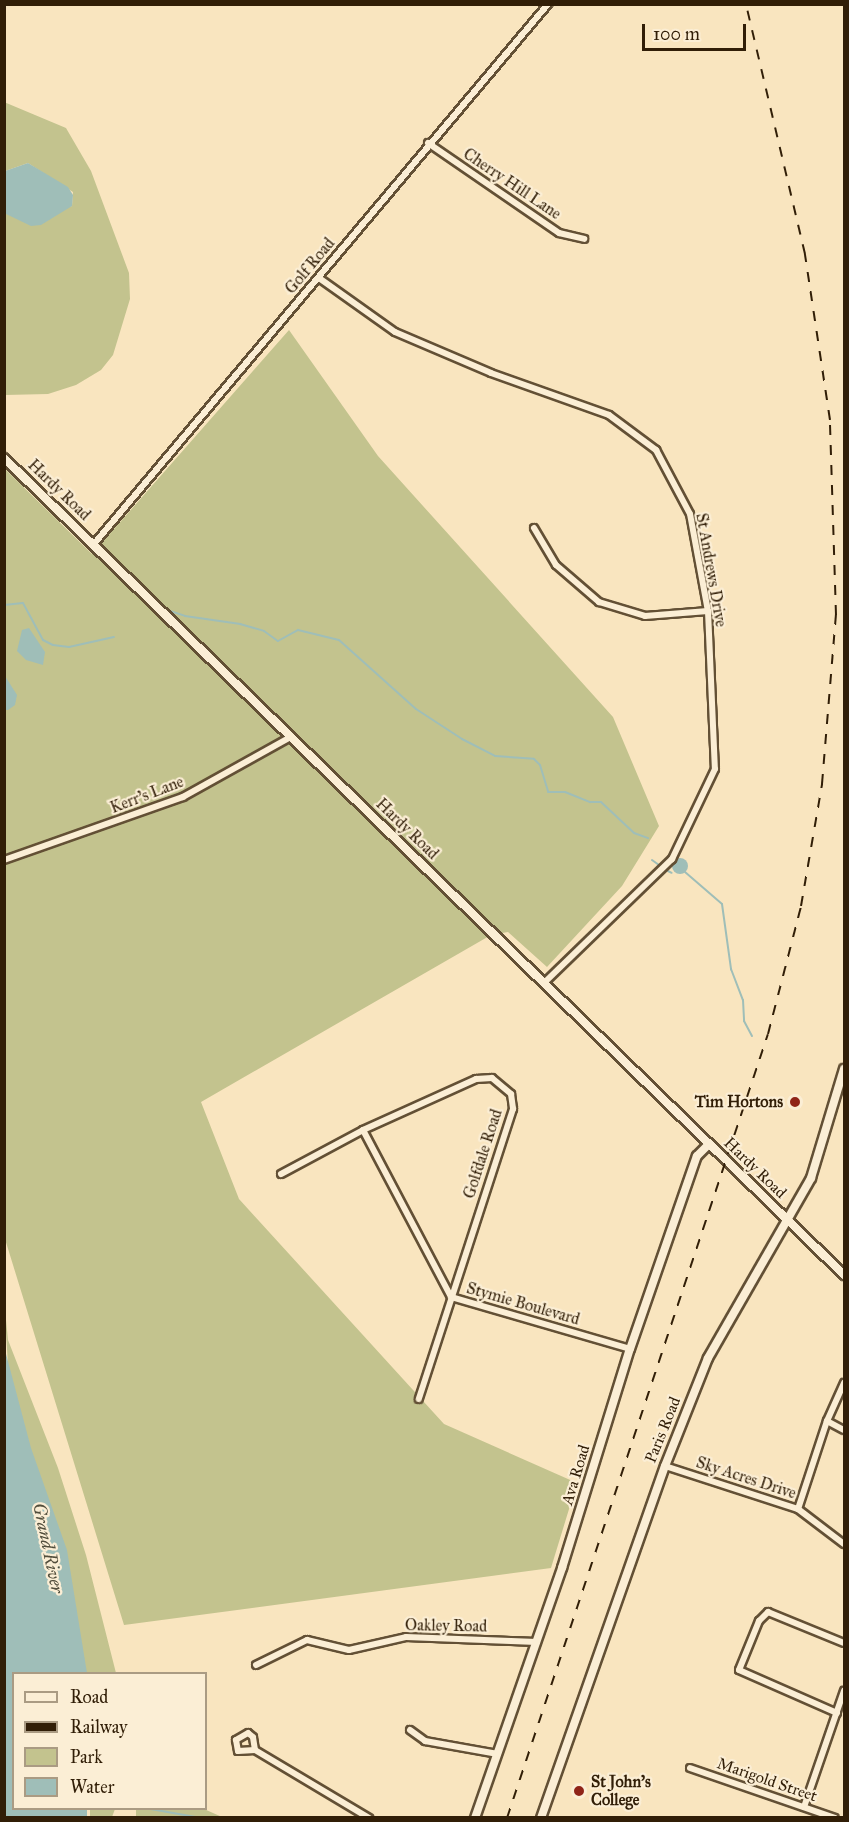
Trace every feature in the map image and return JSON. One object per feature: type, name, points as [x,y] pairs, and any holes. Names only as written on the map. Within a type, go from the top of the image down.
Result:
[{"type":"main road","name":"Hardy Road","points":[[4,458],[844,1275]]},
{"type":"main road","name":"Paris Road","points":[[542,1818],[665,1466],[708,1358],[789,1221],[811,1178],[844,1075]]},
{"type":"main road","name":"Ava Road","points":[[475,1818],[537,1642],[630,1349],[697,1156],[709,1144]]},
{"type":"street","name":"Golf Road","points":[[93,545],[548,4]]},
{"type":"street","name":"Cherry Hill Lane","points":[[429,144],[560,233],[584,239]]},
{"type":"street","name":"St Andrews Drive","points":[[319,278],[395,332],[491,374],[609,415],[656,450],[690,514],[708,610],[716,769],[694,821],[672,859],[544,983]]},
{"type":"street","points":[[534,528],[556,565],[599,602],[645,616],[708,610]]},
{"type":"street","name":"Kerr's Lane","points":[[4,860],[183,797],[291,737]]},
{"type":"street","name":"Golfdale Road","points":[[280,1174],[363,1130],[476,1079],[492,1078],[511,1094],[513,1109],[419,1399]]},
{"type":"street","name":"Stymie Boulevard","points":[[363,1130],[451,1297],[630,1349]]},
{"type":"street","points":[[798,1509],[827,1421],[844,1383]]},
{"type":"street","points":[[827,1421],[844,1430]]},
{"type":"street","name":"Sky Acres Drive","points":[[665,1466],[798,1509],[844,1544]]},
{"type":"street","points":[[837,1713],[739,1670],[759,1621],[768,1612],[844,1643]]},
{"type":"street","name":"Oakley Road","points":[[256,1665],[307,1640],[349,1650],[406,1637],[537,1642]]},
{"type":"street","points":[[804,1807],[844,1691]]},
{"type":"street","points":[[410,1730],[425,1741],[498,1754]]},
{"type":"street","points":[[255,1750],[369,1818]]},
{"type":"street","name":"Marigold Street","points":[[690,1768],[835,1818]]},
{"type":"green space","points":[[4,102],[66,128],[91,171],[129,273],[130,299],[113,355],[101,370],[76,385],[48,394],[5,395],[5,213],[25,221],[72,206],[73,192],[28,163],[5,171]]},
{"type":"green space","points":[[289,330],[378,456],[613,717],[659,826],[622,886],[547,967],[508,932],[491,935],[201,1102],[239,1199],[444,1424],[577,1483],[551,1568],[124,1625],[5,1239],[5,469],[92,554]]},
{"type":"green space","points":[[4,1300],[8,1340],[58,1468],[86,1555],[116,1672],[84,1672],[9,1382]]},
{"type":"green space","points":[[90,1810],[115,1810],[112,1817],[90,1817]]},
{"type":"green space","points":[[136,1810],[206,1810],[222,1817],[136,1817]]},
{"type":"water","points":[[28,163],[68,187],[73,195],[72,206],[41,225],[31,226],[4,213],[5,171]]},
{"type":"water","points":[[29,628],[45,652],[43,665],[26,660],[17,651],[22,630]]},
{"type":"water","points":[[5,676],[17,695],[15,705],[8,710],[5,710]]},
{"type":"water","points":[[677,858],[683,858],[688,866],[686,872],[677,874],[672,869],[672,863]]},
{"type":"water","name":"Grand River","points":[[5,1350],[31,1448],[67,1550],[87,1672],[12,1672],[12,1810],[87,1810],[87,1817],[5,1817]]},
{"type":"waterway","points":[[4,605],[23,603],[43,640],[53,645],[69,647],[114,637]]},
{"type":"waterway","points":[[167,610],[185,616],[240,624],[264,631],[278,641],[298,630],[339,640],[416,709],[462,739],[495,756],[534,759],[540,765],[548,792],[565,792],[590,802],[601,802],[634,833],[648,838]]},
{"type":"waterway","points":[[652,860],[659,865]]},
{"type":"waterway","points":[[668,871],[672,873]]},
{"type":"waterway","points":[[685,872],[722,904],[731,969],[743,1000],[744,1021],[752,1036]]},
{"type":"waterway","points":[[156,1810],[201,1818]]},
{"type":"railway","points":[[507,1818],[768,1034],[801,906],[822,784],[836,615],[830,420],[805,254],[746,4]]},
{"type":"place","name":"Tim Hortons","points":[[795,1102]]},
{"type":"place","name":"St John's College","points":[[579,1791]]}]
